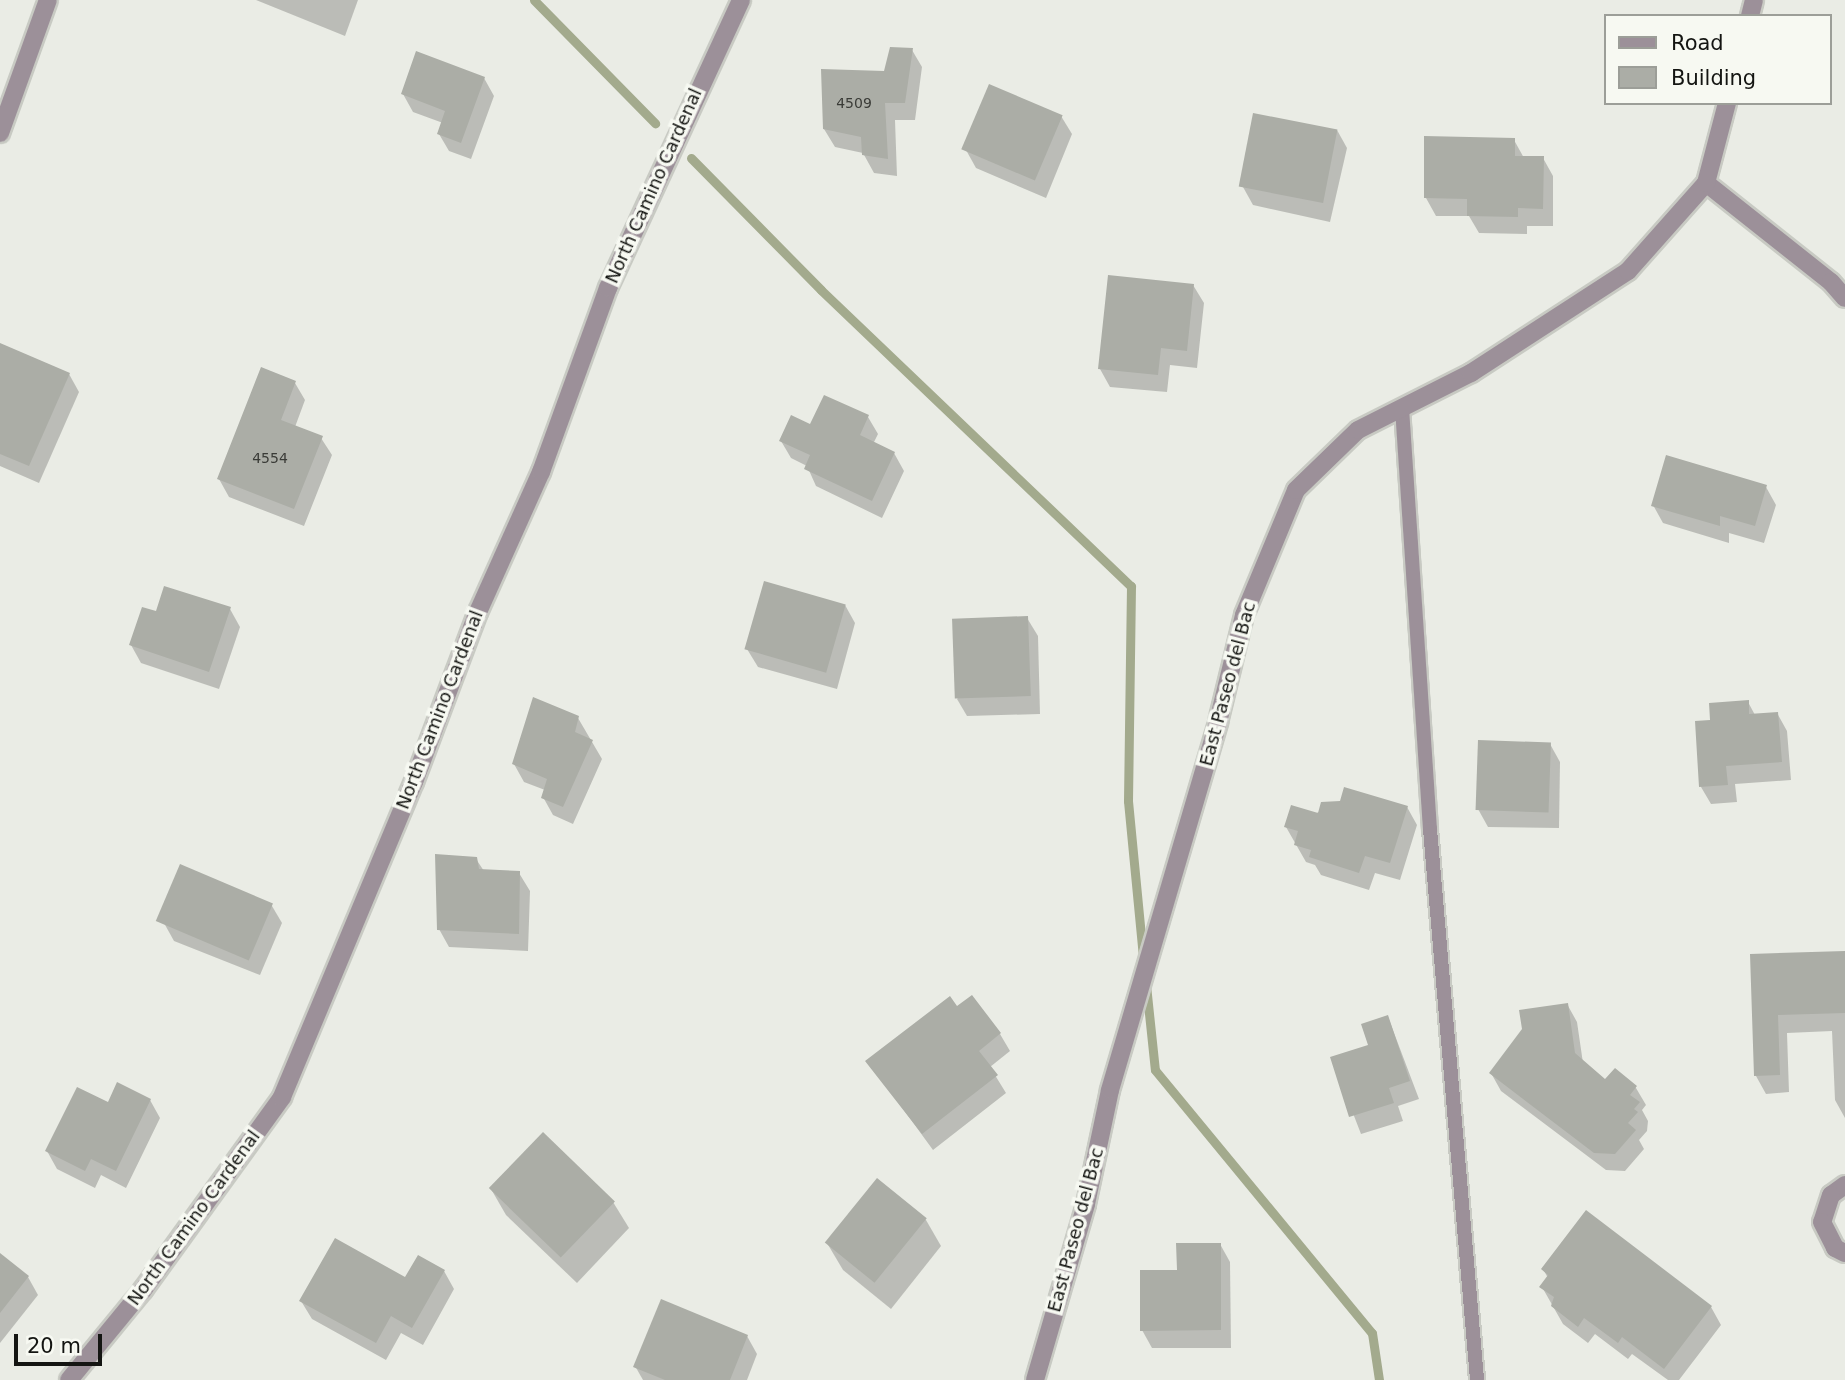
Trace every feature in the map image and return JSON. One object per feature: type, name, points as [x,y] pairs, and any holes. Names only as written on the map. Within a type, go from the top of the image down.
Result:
[{"type":"street","points":[[0,133],[48,0]]},
{"type":"street","name":"North Camino Cardenal","points":[[69,1380],[144,1290],[282,1097],[414,782],[478,612],[541,472],[608,288],[741,0]]},
{"type":"street","name":"East Paseo del Bac","points":[[1035,1380],[1086,1204],[1110,1090],[1218,722],[1244,615],[1296,490],[1358,430],[1476,369],[1628,271],[1706,183],[1726,105]]},
{"type":"street","points":[[1706,183],[1831,282],[1845,298]]},
{"type":"street","points":[[1845,1185],[1831,1195],[1822,1222],[1835,1248],[1845,1253]]},
{"type":"lane","points":[[1402,408],[1429,815],[1477,1380]]},
{"type":"building","points":[[890,47],[913,48],[905,103],[885,103],[888,159],[862,155],[861,137],[823,129],[821,69],[884,71]]},
{"type":"building","points":[[416,51],[485,77],[461,143],[437,134],[445,111],[401,94]]},
{"type":"building","points":[[989,84],[1063,115],[1035,181],[961,149]]},
{"type":"building","points":[[1253,113],[1337,129],[1323,203],[1239,187]]},
{"type":"building","points":[[1424,136],[1515,138],[1515,156],[1544,156],[1543,209],[1518,208],[1518,217],[1467,216],[1467,199],[1424,198]]},
{"type":"building","points":[[1108,275],[1194,284],[1187,351],[1161,348],[1158,375],[1098,369]]},
{"type":"building","points":[[0,343],[70,373],[29,466],[0,454]]},
{"type":"building","points":[[261,367],[296,381],[281,420],[323,436],[294,509],[217,479]]},
{"type":"building","points":[[824,395],[869,415],[860,435],[895,452],[872,501],[804,469],[810,455],[779,441],[791,415],[810,424]]},
{"type":"building","points":[[1666,455],[1767,485],[1755,526],[1720,516],[1720,526],[1651,506]]},
{"type":"building","points":[[764,581],[846,604],[826,673],[744,649]]},
{"type":"building","points":[[164,586],[231,607],[209,672],[129,645],[142,607],[156,611]]},
{"type":"building","points":[[1028,616],[1031,696],[955,699],[952,619]]},
{"type":"building","points":[[533,697],[579,716],[575,732],[593,740],[563,807],[541,798],[547,779],[512,764]]},
{"type":"building","points":[[1749,700],[1749,714],[1778,712],[1782,762],[1726,766],[1728,785],[1699,787],[1695,721],[1710,720],[1709,703]]},
{"type":"building","points":[[1478,740],[1551,743],[1549,813],[1476,810]]},
{"type":"building","points":[[1344,787],[1408,806],[1390,863],[1365,856],[1359,873],[1309,857],[1311,850],[1294,845],[1298,831],[1284,827],[1291,805],[1318,813],[1321,802],[1340,801]]},
{"type":"building","points":[[435,854],[477,857],[479,869],[520,871],[519,934],[437,930]]},
{"type":"building","points":[[180,864],[273,903],[249,961],[156,921]]},
{"type":"building","points":[[1845,951],[1845,1013],[1778,1015],[1780,1075],[1754,1076],[1750,954]]},
{"type":"building","points":[[972,995],[1001,1033],[979,1051],[998,1075],[922,1134],[865,1061],[950,996],[957,1006]]},
{"type":"building","points":[[1568,1003],[1575,1053],[1605,1079],[1615,1068],[1637,1086],[1630,1095],[1640,1102],[1634,1109],[1638,1112],[1628,1123],[1636,1130],[1615,1154],[1594,1153],[1489,1073],[1522,1029],[1519,1010]]},
{"type":"building","points":[[1388,1015],[1410,1081],[1389,1088],[1394,1103],[1349,1117],[1330,1057],[1368,1045],[1361,1024]]},
{"type":"building","points":[[117,1082],[151,1099],[116,1171],[91,1159],[85,1171],[45,1151],[77,1087],[108,1102]]},
{"type":"building","points":[[543,1132],[615,1201],[561,1258],[489,1188]]},
{"type":"building","points":[[877,1178],[927,1218],[875,1283],[825,1243]]},
{"type":"building","points":[[1586,1210],[1712,1306],[1664,1369],[1622,1337],[1618,1343],[1584,1318],[1578,1327],[1551,1306],[1554,1297],[1539,1287],[1548,1275],[1541,1269]]},
{"type":"building","points":[[335,1238],[405,1277],[418,1255],[445,1270],[412,1328],[391,1316],[376,1343],[299,1301]]},
{"type":"building","points":[[1176,1243],[1221,1243],[1221,1330],[1140,1331],[1140,1270],[1177,1270]]},
{"type":"building","points":[[0,1253],[29,1276],[0,1313]]},
{"type":"building","points":[[661,1299],[748,1335],[730,1380],[665,1380],[633,1367]]},
{"type":"waterway","points":[[534,0],[655,123]]},
{"type":"waterway","points":[[691,158],[821,290],[1131,586],[1128,801],[1143,957]]},
{"type":"waterway","points":[[1146,985],[1155,1070],[1372,1333],[1379,1380]]}]
